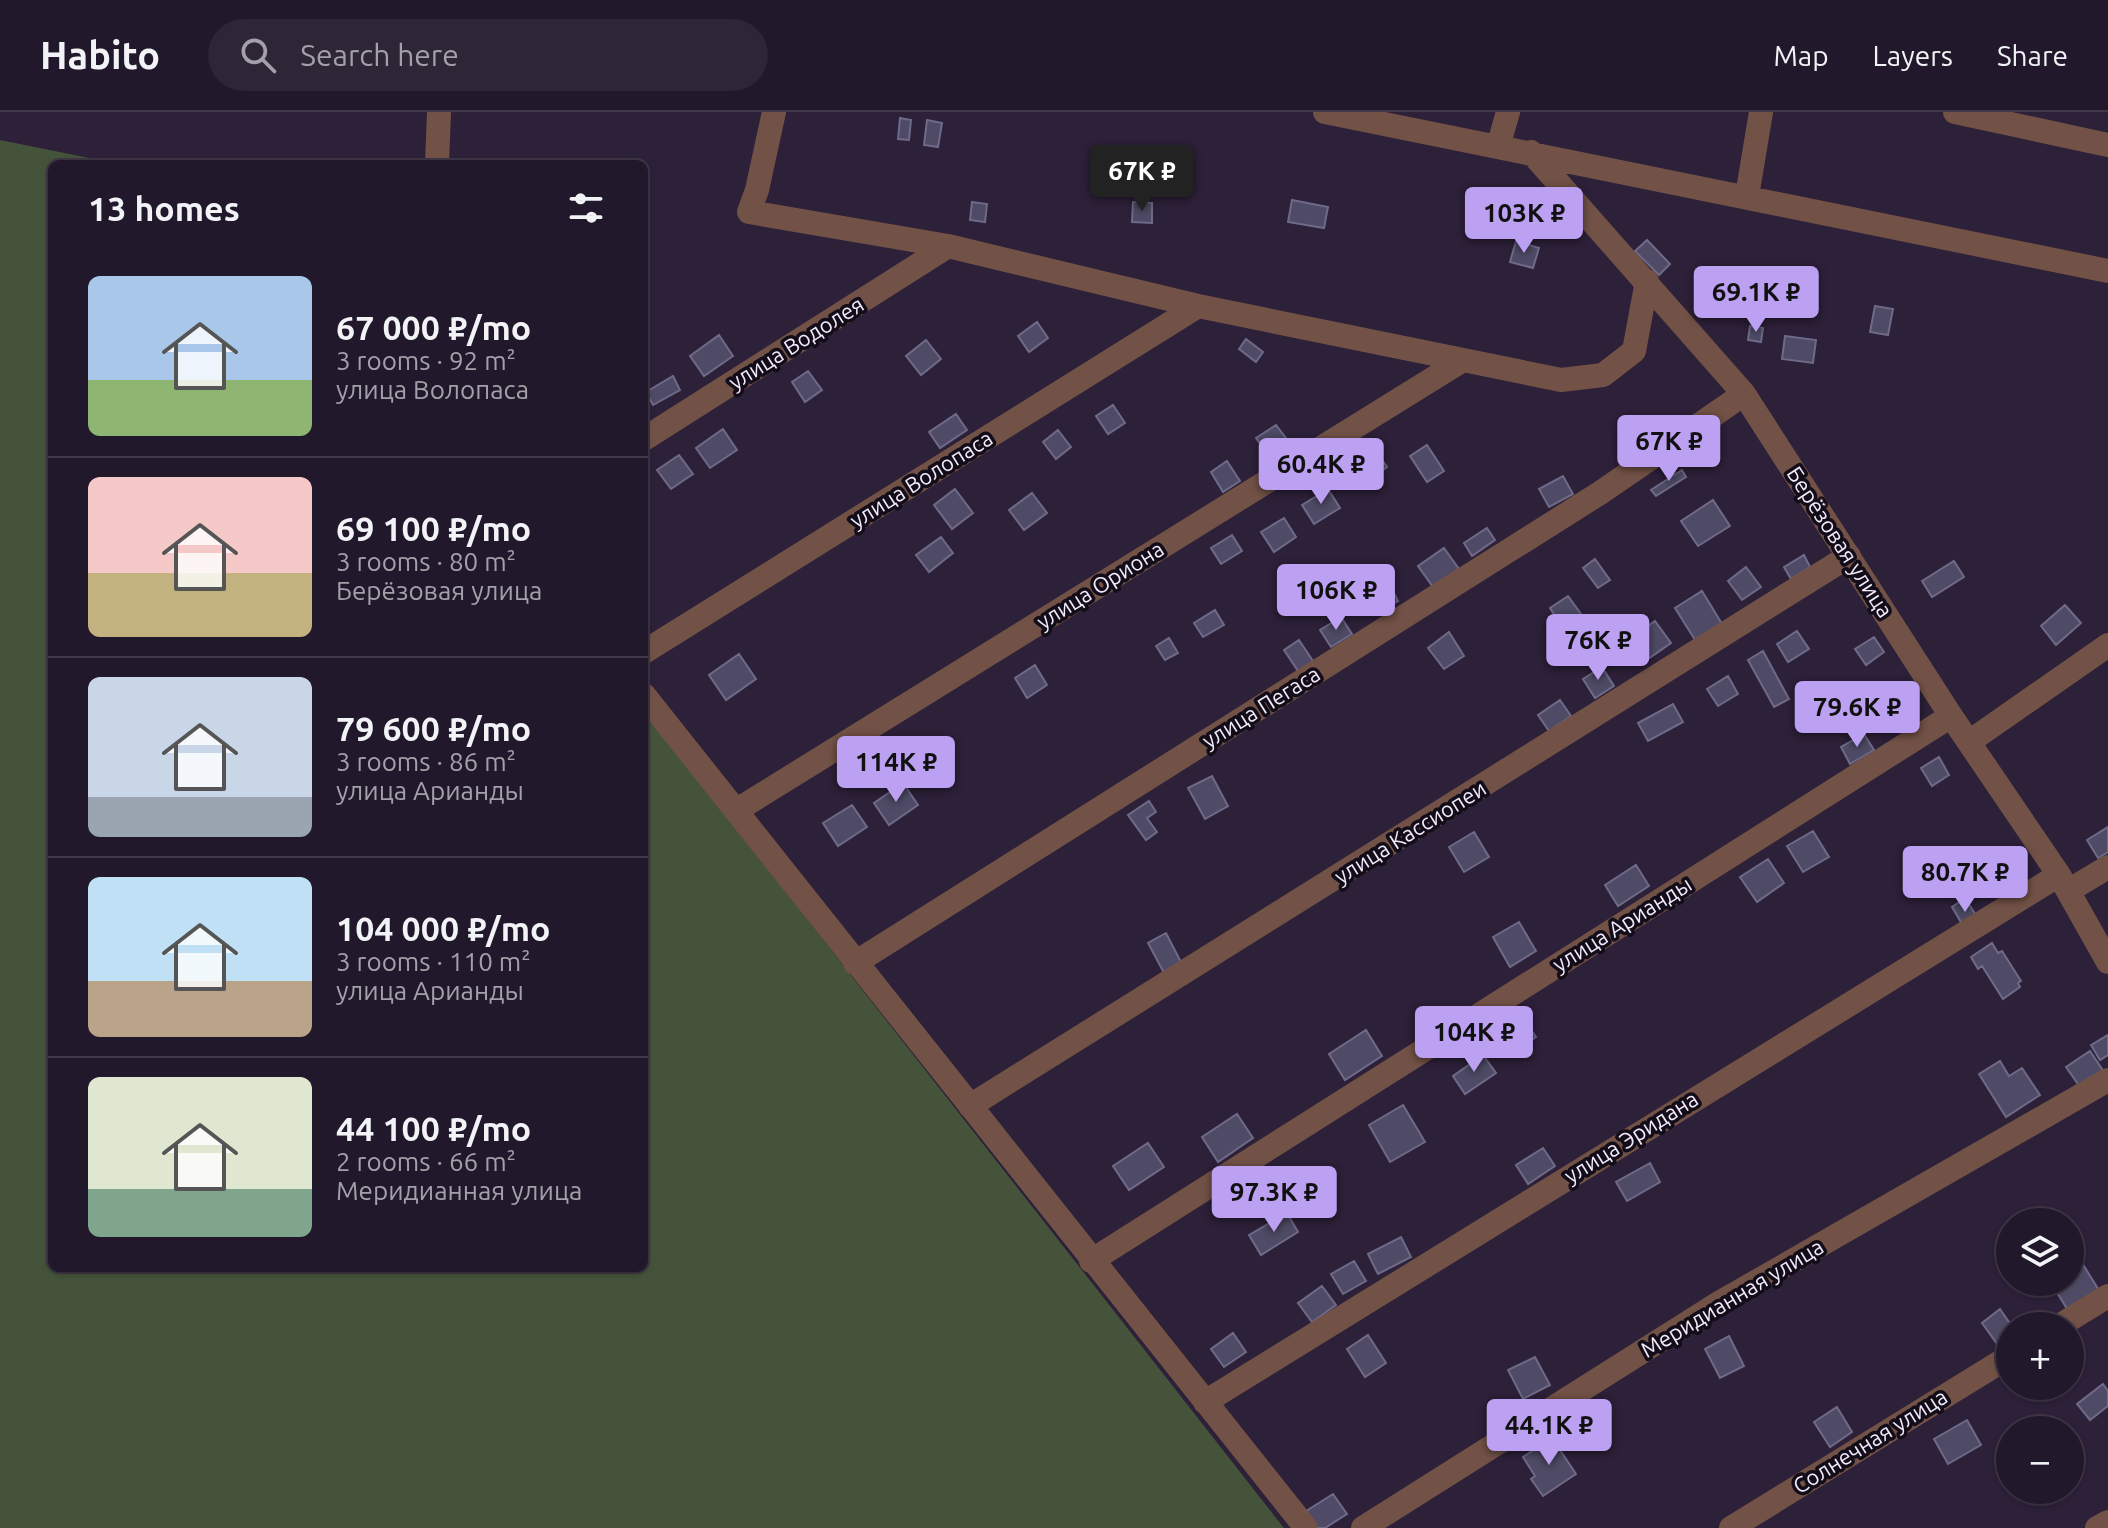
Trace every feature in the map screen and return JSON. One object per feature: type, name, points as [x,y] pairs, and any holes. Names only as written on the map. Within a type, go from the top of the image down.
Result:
[{"type":"street","points":[[437,160],[439,112]]},
{"type":"street","points":[[774,112],[757,190],[749,212],[948,246],[1198,306],[1561,380],[1603,375],[1634,351],[1647,281]]},
{"type":"street","points":[[1325,112],[2108,271]]},
{"type":"street","points":[[1498,147],[1508,112]]},
{"type":"street","points":[[1747,196],[1761,112]]},
{"type":"street","points":[[1955,112],[2029,119],[2108,145]]},
{"type":"street","name":"Берёзовая улица","points":[[1531,152],[1744,394],[1951,716],[2063,883],[2108,962]]},
{"type":"street","name":"улица Водолея","points":[[648,436],[948,246]]},
{"type":"street","name":"улица Волопаса","points":[[648,650],[1198,306]]},
{"type":"street","name":"улица Ориона","points":[[737,810],[1463,360]]},
{"type":"street","name":"улица Пегаса","points":[[855,963],[1600,493],[1744,394]]},
{"type":"street","name":"улица Кассиопеи","points":[[970,1106],[1849,556]]},
{"type":"street","points":[[1969,742],[2108,645]]},
{"type":"street","points":[[648,700],[1306,1528]]},
{"type":"street","name":"улица Арианды","points":[[1091,1261],[1951,716]]},
{"type":"street","name":"улица Эридана","points":[[1205,1402],[2063,883],[2108,867]]},
{"type":"street","name":"Меридианная улица","points":[[1363,1528],[1719,1303],[2108,1080]]},
{"type":"street","points":[[2082,1312],[2108,1296]]},
{"type":"street","name":"Солнечная улица","points":[[1731,1528],[1996,1365]]},
{"type":"street","points":[[2097,1528],[2108,1522]]},
{"type":"green space","points":[[0,140],[99,160],[48,160],[48,1272],[648,1272],[648,716],[1284,1528],[0,1528]]},
{"type":"building","points":[[900,118],[911,120],[909,140],[898,139]]},
{"type":"building","points":[[927,120],[942,123],[938,147],[924,145]]},
{"type":"building","points":[[1292,200],[1328,207],[1324,228],[1288,222]]},
{"type":"building","points":[[972,202],[987,204],[985,222],[970,220]]},
{"type":"building","points":[[1133,202],[1152,203],[1152,223],[1132,222]]},
{"type":"building","points":[[1647,240],[1670,264],[1659,275],[1635,251]]},
{"type":"building","points":[[1516,241],[1539,248],[1533,268],[1510,262]]},
{"type":"building","points":[[1722,284],[1739,287],[1735,308],[1719,305]]},
{"type":"building","points":[[1875,306],[1893,309],[1888,335],[1870,332]]},
{"type":"building","points":[[1037,322],[1048,338],[1029,352],[1018,336]]},
{"type":"building","points":[[1750,326],[1763,328],[1761,342],[1748,340]]},
{"type":"building","points":[[719,335],[733,356],[704,376],[690,356]]},
{"type":"building","points":[[1785,336],[1816,340],[1813,363],[1782,359]]},
{"type":"building","points":[[1246,339],[1263,352],[1256,362],[1239,349]]},
{"type":"building","points":[[926,340],[941,359],[921,375],[906,356]]},
{"type":"building","points":[[808,371],[822,390],[805,402],[792,382]]},
{"type":"building","points":[[673,376],[680,390],[653,405],[648,391]]},
{"type":"building","points":[[1113,405],[1125,423],[1108,434],[1096,416]]},
{"type":"building","points":[[956,414],[967,430],[940,448],[929,432]]},
{"type":"building","points":[[1276,425],[1289,442],[1269,456],[1256,438]]},
{"type":"building","points":[[723,429],[737,450],[710,468],[696,448]]},
{"type":"building","points":[[1058,430],[1071,447],[1056,459],[1043,442]]},
{"type":"building","points":[[1427,445],[1444,471],[1427,482],[1410,456]]},
{"type":"building","points":[[1374,448],[1387,467],[1359,487],[1346,468]]},
{"type":"building","points":[[679,455],[693,474],[671,489],[657,470]]},
{"type":"building","points":[[1227,461],[1240,481],[1223,492],[1211,472]]},
{"type":"building","points":[[1682,470],[1686,477],[1656,496],[1651,490]]},
{"type":"building","points":[[1563,476],[1573,494],[1549,507],[1539,489]]},
{"type":"building","points":[[955,489],[973,513],[952,529],[934,505]]},
{"type":"building","points":[[1328,489],[1340,508],[1314,524],[1302,505]]},
{"type":"building","points":[[1032,493],[1047,513],[1024,530],[1009,510]]},
{"type":"building","points":[[1713,500],[1730,526],[1698,546],[1681,521]]},
{"type":"building","points":[[1284,518],[1296,537],[1274,552],[1261,532]]},
{"type":"building","points":[[1487,528],[1495,540],[1472,556],[1464,543]]},
{"type":"building","points":[[1232,535],[1242,551],[1221,564],[1211,548]]},
{"type":"building","points":[[941,537],[953,553],[929,572],[916,555]]},
{"type":"building","points":[[1444,548],[1459,569],[1433,587],[1418,566]]},
{"type":"building","points":[[1804,555],[1810,567],[1791,579],[1784,567]]},
{"type":"building","points":[[1595,559],[1610,580],[1598,588],[1583,568]]},
{"type":"building","points":[[1954,561],[1964,577],[1932,597],[1922,581]]},
{"type":"building","points":[[1746,567],[1761,587],[1742,600],[1728,581]]},
{"type":"building","points":[[1389,583],[1398,601],[1379,611],[1369,593]]},
{"type":"building","points":[[1702,591],[1722,624],[1695,640],[1675,608]]},
{"type":"building","points":[[1568,596],[1581,614],[1562,627],[1550,608]]},
{"type":"building","points":[[2065,605],[2081,623],[2056,645],[2041,626]]},
{"type":"building","points":[[1215,610],[1224,625],[1203,637],[1194,623]]},
{"type":"building","points":[[1341,617],[1352,634],[1331,647],[1320,630]]},
{"type":"building","points":[[1655,621],[1671,643],[1648,659],[1633,637]]},
{"type":"building","points":[[1797,631],[1809,649],[1788,662],[1777,644]]},
{"type":"building","points":[[1449,632],[1464,656],[1444,669],[1428,648]]},
{"type":"building","points":[[1874,637],[1884,652],[1866,665],[1855,649]]},
{"type":"building","points":[[1169,638],[1178,653],[1165,660],[1156,646]]},
{"type":"building","points":[[1299,640],[1315,664],[1300,674],[1284,650]]},
{"type":"building","points":[[1763,651],[1789,699],[1774,707],[1748,660]]},
{"type":"building","points":[[739,654],[756,679],[726,700],[709,675]]},
{"type":"building","points":[[1035,665],[1047,685],[1027,698],[1015,678]]},
{"type":"building","points":[[1602,667],[1614,686],[1595,698],[1583,679]]},
{"type":"building","points":[[1728,676],[1738,694],[1718,706],[1707,689]]},
{"type":"building","points":[[1560,700],[1571,716],[1549,731],[1538,715]]},
{"type":"building","points":[[1673,704],[1683,722],[1648,741],[1638,723]]},
{"type":"building","points":[[1864,734],[1874,750],[1850,764],[1841,747]]},
{"type":"building","points":[[1939,757],[1949,775],[1932,786],[1921,768]]},
{"type":"building","points":[[1212,776],[1228,806],[1205,819],[1188,788]]},
{"type":"building","points":[[903,783],[918,805],[889,825],[874,803]]},
{"type":"building","points":[[1149,801],[1156,812],[1147,818],[1157,832],[1146,840],[1128,815]]},
{"type":"building","points":[[852,805],[867,827],[838,846],[823,823]]},
{"type":"building","points":[[2108,827],[2108,852],[2098,858],[2087,840]]},
{"type":"building","points":[[1813,831],[1829,857],[1803,872],[1787,846]]},
{"type":"building","points":[[1474,832],[1489,857],[1464,872],[1449,847]]},
{"type":"building","points":[[1768,859],[1784,883],[1757,902],[1740,877]]},
{"type":"building","points":[[1636,865],[1649,886],[1618,906],[1605,885]]},
{"type":"building","points":[[1965,898],[1979,920],[1965,929],[1952,907]]},
{"type":"building","points":[[1519,922],[1536,951],[1510,967],[1493,937]]},
{"type":"building","points":[[1166,933],[1182,964],[1164,973],[1148,943]]},
{"type":"building","points":[[1992,943],[1998,953],[2002,951],[2021,981],[2018,983],[2020,987],[2003,999],[1982,966],[1978,969],[1971,957]]},
{"type":"building","points":[[1520,1014],[1536,1037],[1513,1052],[1498,1030]]},
{"type":"building","points":[[1366,1030],[1382,1056],[1345,1080],[1329,1054]]},
{"type":"building","points":[[2108,1035],[2108,1055],[2100,1060],[2091,1045]]},
{"type":"building","points":[[2090,1051],[2104,1072],[2080,1087],[2066,1067]]},
{"type":"building","points":[[1483,1055],[1496,1073],[1465,1094],[1453,1076]]},
{"type":"building","points":[[2000,1061],[2009,1076],[2022,1068],[2040,1095],[2006,1117],[1979,1074]]},
{"type":"building","points":[[1403,1105],[1425,1142],[1390,1162],[1369,1125]]},
{"type":"building","points":[[1237,1114],[1253,1138],[1218,1162],[1202,1137]]},
{"type":"building","points":[[1148,1143],[1164,1167],[1129,1190],[1113,1166]]},
{"type":"building","points":[[1543,1148],[1555,1166],[1528,1184],[1516,1165]]},
{"type":"building","points":[[1650,1163],[1660,1182],[1627,1201],[1616,1182]]},
{"type":"building","points":[[1287,1213],[1298,1232],[1261,1255],[1249,1235]]},
{"type":"building","points":[[1401,1237],[1411,1257],[1378,1274],[1368,1254]]},
{"type":"building","points":[[1354,1261],[1366,1281],[1343,1294],[1331,1274]]},
{"type":"building","points":[[2084,1266],[2100,1292],[2069,1312],[2059,1296],[2084,1296]]},
{"type":"building","points":[[1322,1286],[1336,1305],[1312,1322],[1298,1303]]},
{"type":"building","points":[[1996,1312],[1996,1342],[1982,1323]]},
{"type":"building","points":[[1233,1333],[1246,1352],[1224,1367],[1211,1349]]},
{"type":"building","points":[[1368,1335],[1386,1363],[1365,1377],[1347,1349]]},
{"type":"building","points":[[1729,1336],[1744,1366],[1720,1378],[1705,1349]]},
{"type":"building","points":[[1535,1357],[1550,1385],[1523,1399],[1508,1370]]},
{"type":"building","points":[[2103,1384],[2108,1391],[2108,1406],[2090,1420],[2077,1404]]},
{"type":"building","points":[[1837,1407],[1852,1432],[1830,1447],[1814,1422]]},
{"type":"building","points":[[1967,1420],[1981,1445],[1948,1464],[1934,1439]]},
{"type":"building","points":[[1552,1438],[1576,1474],[1543,1496],[1531,1479],[1535,1476],[1523,1457]]},
{"type":"building","points":[[1333,1494],[1347,1514],[1325,1528],[1313,1528],[1303,1513]]}]
